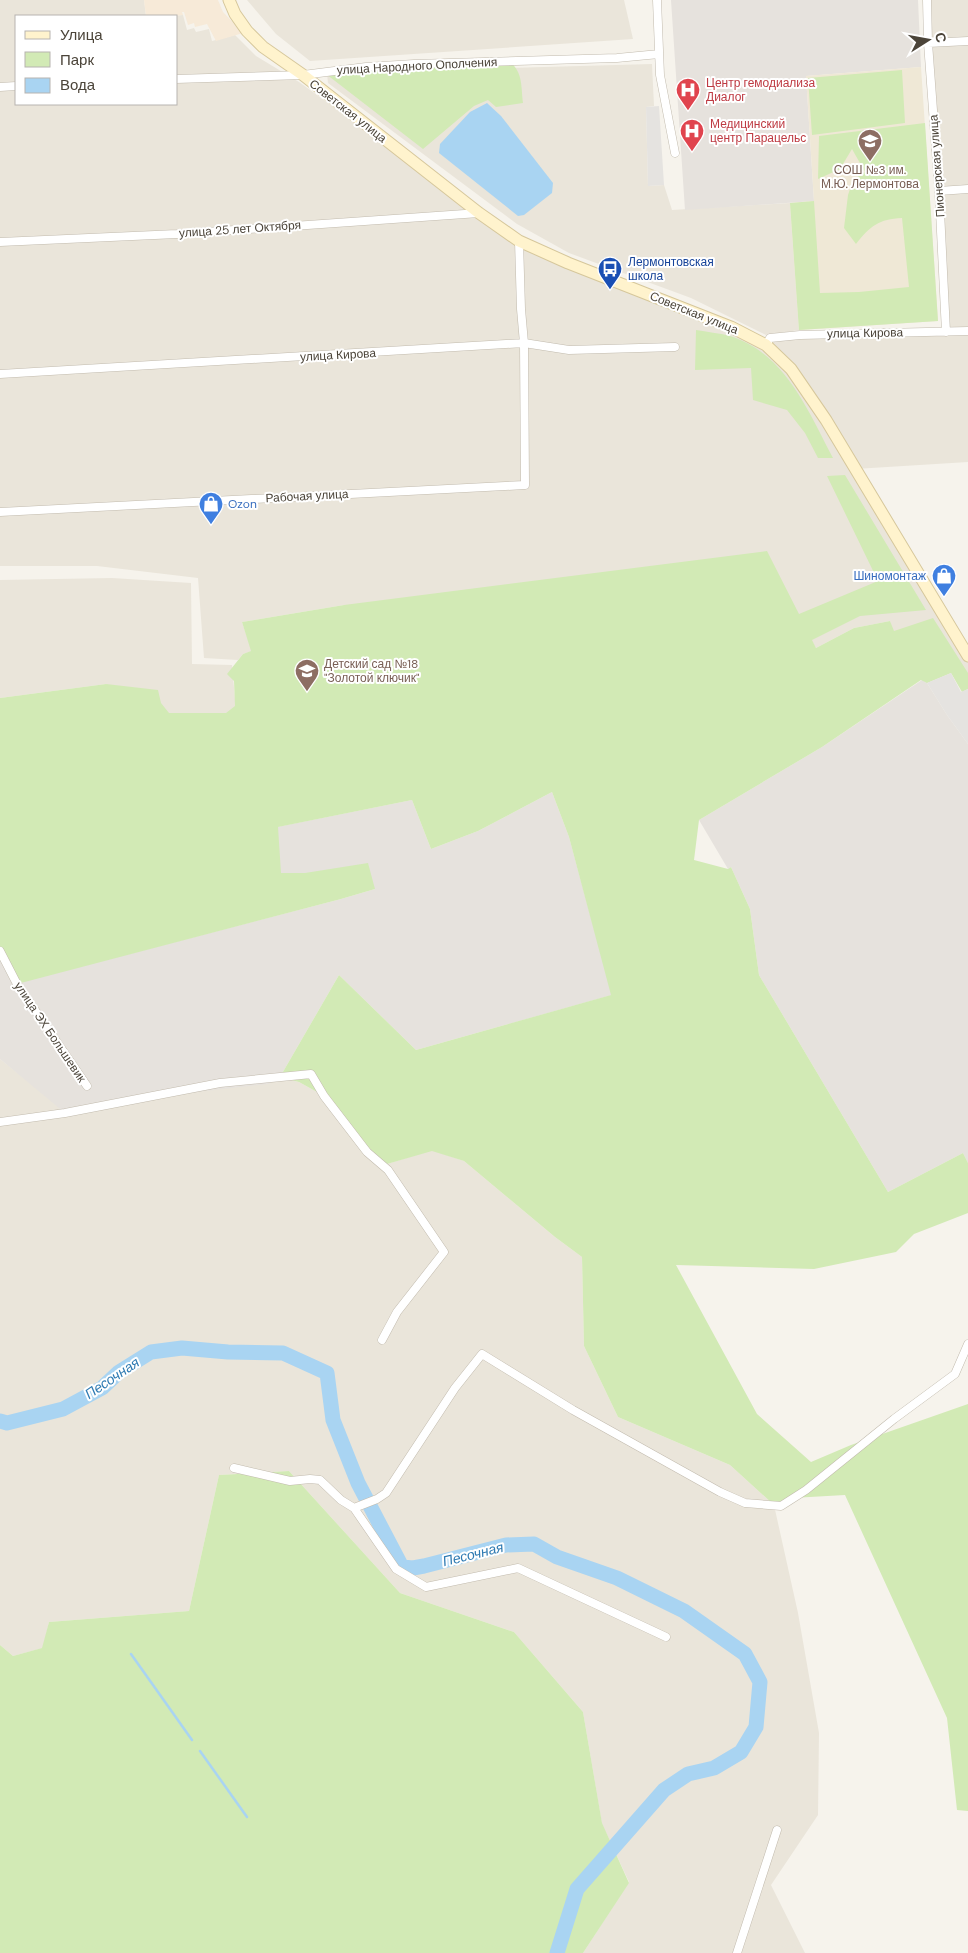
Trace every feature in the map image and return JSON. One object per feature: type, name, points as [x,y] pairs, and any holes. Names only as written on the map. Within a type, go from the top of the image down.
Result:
[{"type":"main road","name":"Советская улица","points":[[229,0],[234,14],[263,47],[302,75],[479,213],[519,241],[568,263],[731,327],[766,345],[791,369],[826,420],[968,656]]},
{"type":"street","points":[[657,0],[660,75],[675,153]]},
{"type":"street","name":"Пионерская улица","points":[[927,0],[946,332]]},
{"type":"street","points":[[928,43],[968,40]]},
{"type":"street","name":"улица Народного Ополчения","points":[[178,79],[302,75],[366,67],[507,60],[617,58],[659,54]]},
{"type":"street","points":[[0,87],[15,86]]},
{"type":"street","points":[[939,191],[968,189]]},
{"type":"street","name":"улица 25 лет Октября","points":[[0,242],[177,234],[479,213]]},
{"type":"street","points":[[519,241],[524,343]]},
{"type":"street","name":"улица Кирова","points":[[766,345],[770,338],[800,335],[968,330]]},
{"type":"street","name":"улица Кирова","points":[[0,374],[524,343],[569,350],[675,347]]},
{"type":"street","name":"Рабочая улица","points":[[0,512],[525,485],[524,343]]},
{"type":"street","name":"улица ЭХ Большевик","points":[[0,951],[17,984],[87,1086]]},
{"type":"street","points":[[0,1122],[65,1113],[220,1083],[311,1074],[324,1096],[368,1152],[388,1170],[444,1252],[397,1312],[382,1340]]},
{"type":"street","points":[[354,1508],[377,1499],[386,1493],[455,1388],[482,1354],[574,1410],[720,1492],[745,1503],[781,1506],[806,1490],[894,1419],[955,1374],[968,1344]]},
{"type":"street","points":[[234,1468],[290,1481],[320,1480],[340,1500],[354,1508],[396,1569],[426,1587],[518,1568],[666,1637]]},
{"type":"street","points":[[737,1953],[777,1830]]},
{"type":"shaded area","points":[[0,0],[144,0],[146,15],[15,15],[15,105],[178,105],[178,15],[183,15],[187,30],[194,28],[196,32],[209,29],[212,41],[235,35],[256,56],[299,82],[519,241],[766,345],[770,338],[946,331],[927,0],[968,0],[968,462],[855,469],[968,656],[968,689],[951,673],[927,683],[922,680],[891,627],[890,621],[854,628],[816,648],[811,640],[344,605],[242,622],[252,651],[243,654],[238,660],[204,658],[198,578],[97,566],[0,566]]},
{"type":"shaded area","points":[[144,0],[218,0],[223,12],[243,33],[216,41],[207,24],[195,27],[194,23],[188,25],[184,12],[182,12],[183,15],[178,15],[146,15]]},
{"type":"shaded area","points":[[247,0],[624,0],[633,39],[310,61],[276,34]]},
{"type":"shaded area","points":[[671,0],[918,0],[921,67],[806,76],[814,201],[685,210]]},
{"type":"shaded area","points":[[652,64],[654,106],[646,107],[648,186],[664,185],[672,210],[790,203],[799,330],[766,335],[691,298],[569,253],[517,224],[328,83],[327,73]]},
{"type":"shaded area","name":"СОШ №3 им. М.Ю. Лермонтова","points":[[921,67],[938,321],[799,330],[790,203],[814,201],[806,76]]},
{"type":"shaded area","points":[[659,106],[664,185],[648,186],[646,107]]},
{"type":"shaded area","points":[[112,578],[191,583],[192,664],[232,665],[236,710],[236,756],[106,684],[0,698],[0,580]]},
{"type":"shaded area","points":[[951,673],[961,692],[968,689],[968,744],[927,683]]},
{"type":"shaded area","points":[[922,680],[927,683],[968,744],[968,1163],[963,1153],[888,1192],[759,975],[750,909],[731,867],[728,869],[699,820],[822,747]]},
{"type":"shaded area","points":[[552,792],[569,837],[612,995],[416,1050],[339,975],[280,1077],[268,1084],[152,1097],[65,1113],[0,1059],[0,951],[17,983],[341,899],[375,889],[305,873],[280,873],[277,827],[412,800],[431,849],[478,831]]},
{"type":"shaded area","points":[[0,1059],[25,1079],[280,1077],[299,1082],[317,1092],[361,1151],[387,1164],[432,1150],[464,1161],[555,1237],[582,1257],[584,1346],[618,1417],[730,1465],[774,1505],[798,1613],[819,1733],[818,1815],[771,1885],[805,1953],[583,1953],[629,1882],[602,1824],[583,1712],[514,1632],[400,1593],[289,1471],[219,1475],[189,1611],[49,1622],[43,1648],[13,1656],[0,1645]]},
{"type":"green space","points":[[510,62],[519,75],[523,103],[496,107],[488,100],[474,106],[423,149],[326,74],[354,70]]},
{"type":"green space","points":[[902,70],[905,123],[812,135],[808,78]]},
{"type":"green space","points":[[925,123],[938,321],[799,330],[790,203],[814,201],[820,293],[859,292],[909,287],[902,218],[881,222],[866,232],[856,244],[844,228],[848,195],[853,180],[865,172],[852,149],[840,169],[818,179],[819,136]]},
{"type":"green space","points":[[696,330],[730,336],[749,344],[766,356],[793,386],[833,458],[818,458],[805,433],[787,410],[753,400],[751,368],[695,370]]},
{"type":"green space","points":[[845,475],[926,610],[860,616],[812,640],[816,648],[854,628],[890,621],[894,631],[933,618],[968,673],[968,689],[962,692],[951,673],[927,683],[921,680],[822,747],[699,820],[694,860],[728,869],[731,867],[750,909],[759,975],[888,1192],[963,1153],[968,1163],[968,1213],[914,1234],[896,1252],[814,1269],[676,1265],[757,1414],[811,1462],[851,1445],[968,1404],[968,1811],[957,1810],[947,1718],[845,1495],[792,1498],[774,1505],[730,1465],[618,1417],[584,1346],[582,1257],[555,1237],[464,1161],[432,1151],[387,1164],[361,1151],[317,1092],[299,1082],[280,1077],[339,975],[416,1050],[611,995],[569,837],[552,792],[478,831],[431,849],[412,800],[278,827],[281,873],[305,873],[368,863],[375,889],[341,899],[17,984],[0,951],[0,698],[106,684],[158,690],[161,703],[169,713],[226,713],[235,706],[234,681],[227,674],[243,654],[251,651],[242,622],[344,605],[767,551],[799,614],[878,581],[827,476]]},
{"type":"green space","points":[[289,1471],[400,1593],[514,1632],[583,1712],[602,1823],[629,1883],[583,1953],[0,1953],[0,1645],[13,1656],[42,1648],[49,1622],[189,1611],[219,1475]]},
{"type":"water","points":[[487,103],[501,116],[553,183],[552,193],[524,215],[518,216],[439,153],[440,144],[470,112]]},
{"type":"waterway","name":"Песочная","points":[[0,1421],[7,1423],[63,1409],[102,1388],[119,1372],[151,1352],[182,1348],[228,1352],[283,1353],[327,1373],[333,1420],[358,1483],[402,1567],[424,1566],[506,1545],[534,1544],[557,1557],[617,1578],[684,1611],[745,1654],[760,1682],[756,1727],[741,1752],[714,1768],[688,1774],[664,1790],[577,1889],[557,1953]]},
{"type":"waterway","points":[[131,1654],[192,1740]]},
{"type":"waterway","points":[[200,1751],[247,1817]]},
{"type":"place","name":"Центр гемодиализа Диалог","points":[[688,111]]},
{"type":"place","name":"Медицинский центр Парацельс","points":[[692,152]]},
{"type":"place","name":"СОШ №3 им. М.Ю. Лермонтова","points":[[870,162]]},
{"type":"place","name":"Лермонтовская школа","points":[[610,290]]},
{"type":"place","name":"Ozon","points":[[211,525]]},
{"type":"place","name":"Шиномонтаж","points":[[944,597]]},
{"type":"place","name":"Детский сад №18 \"Золотой ключик\"","points":[[307,692]]}]
